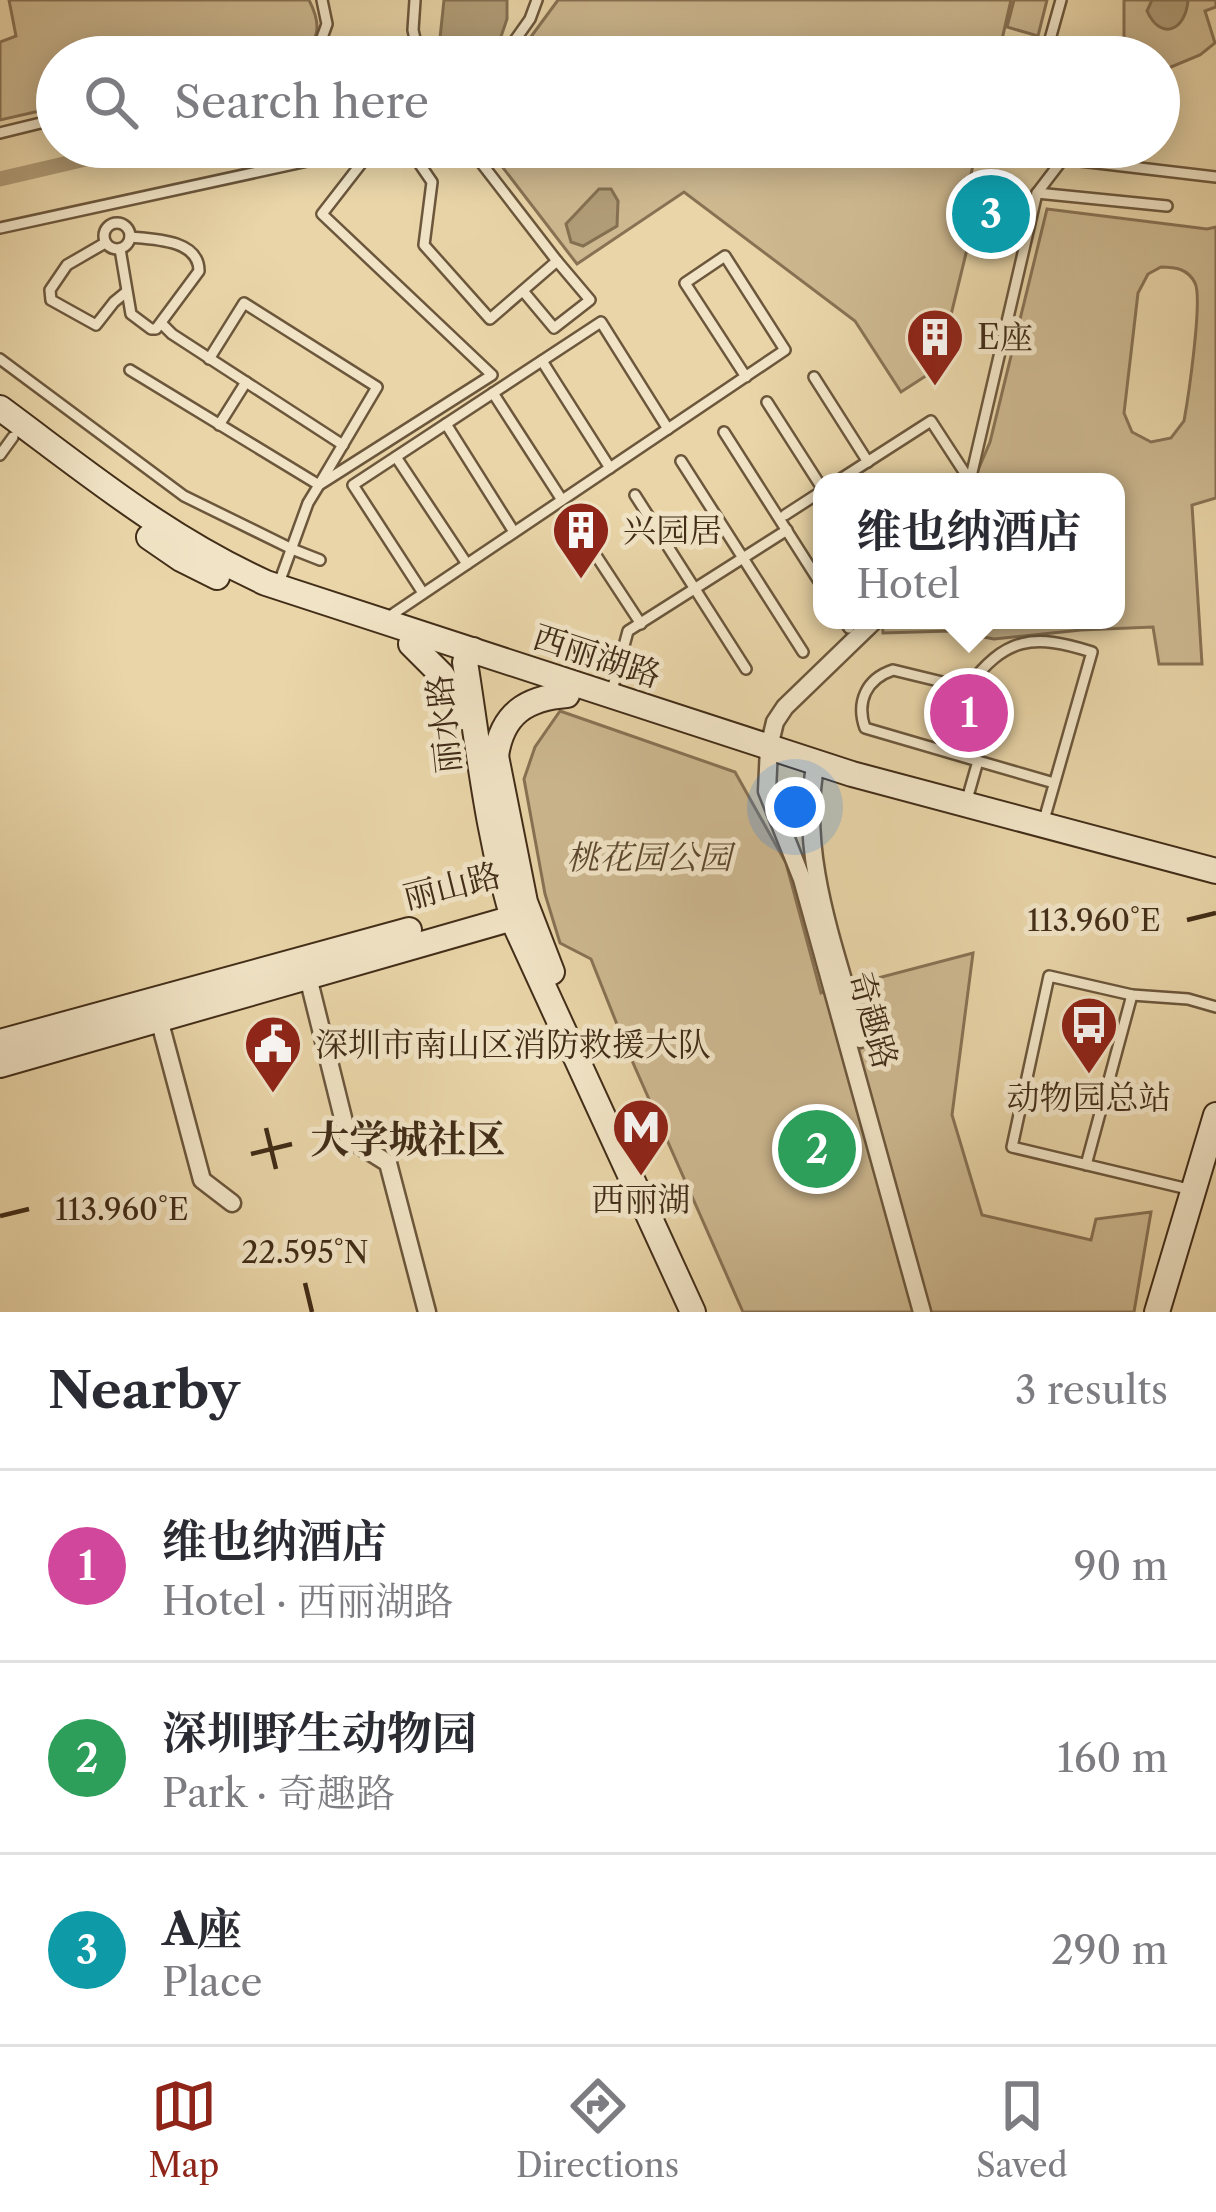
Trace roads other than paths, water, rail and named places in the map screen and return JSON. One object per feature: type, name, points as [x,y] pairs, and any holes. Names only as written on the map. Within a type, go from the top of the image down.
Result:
[{"type":"street","name":"西丽湖路","points":[[0,408],[156,524],[226,565],[278,586],[382,621],[567,694],[1216,888]]},
{"type":"street","name":"西丽湖路","points":[[4,440],[181,560],[260,595],[411,644],[611,695],[769,753]]},
{"type":"street","points":[[769,753],[775,722],[785,707],[865,629]]},
{"type":"street","points":[[411,644],[454,692],[487,753],[515,713],[546,696],[567,694]]},
{"type":"street","name":"丽水路","points":[[473,660],[500,874],[542,987],[693,1312]]},
{"type":"street","name":"奇趣路","points":[[769,753],[767,791],[809,877],[932,1312]]},
{"type":"street","name":"西丽湖路","points":[[815,768],[1216,872]]},
{"type":"street","name":"奇趣路","points":[[815,768],[809,877],[922,1312]]},
{"type":"street","name":"丽水路","points":[[515,908],[555,978],[709,1312]]},
{"type":"street","name":"丽山路","points":[[0,1065],[308,977],[515,908]]},
{"type":"street","name":"丽山路","points":[[0,1042],[515,908]]},
{"type":"street","points":[[308,977],[348,1138],[388,1163],[427,1312]]},
{"type":"street","points":[[159,1019],[202,1180],[232,1203]]},
{"type":"street","points":[[1156,1312],[1216,1115]]},
{"type":"lane","points":[[322,0],[327,24],[323,36]]},
{"type":"lane","points":[[414,36],[415,0]]},
{"type":"lane","points":[[518,36],[537,0]]},
{"type":"lane","points":[[1051,36],[1061,0]]},
{"type":"lane","points":[[0,133],[36,124]]},
{"type":"lane","points":[[0,228],[278,168]]},
{"type":"lane","points":[[319,485],[492,375],[322,214],[357,168]]},
{"type":"lane","points":[[422,168],[432,182],[424,245],[490,319],[556,261]]},
{"type":"lane","points":[[485,168],[590,300],[554,328],[523,291]]},
{"type":"lane","points":[[972,473],[1037,193],[1057,168]]},
{"type":"lane","points":[[1140,168],[1216,177]]},
{"type":"lane","points":[[1037,193],[1167,206]]},
{"type":"lane","points":[[111,205],[115,223],[128,230],[130,237],[120,249],[105,243],[104,234],[115,223]]},
{"type":"lane","points":[[120,249],[131,314],[156,329],[199,271],[198,257],[179,245],[130,237]]},
{"type":"lane","points":[[105,243],[67,265],[50,290],[51,300],[96,325],[126,293]]},
{"type":"lane","points":[[382,621],[746,377],[785,350],[725,256],[685,283],[746,377]]},
{"type":"lane","points":[[209,358],[244,303],[376,387],[308,503],[278,586]]},
{"type":"lane","points":[[424,593],[353,485],[601,322],[668,429]]},
{"type":"lane","points":[[161,323],[343,445]]},
{"type":"lane","points":[[0,359],[184,496],[320,560]]},
{"type":"lane","points":[[542,361],[610,468]]},
{"type":"lane","points":[[130,370],[319,485]]},
{"type":"lane","points":[[814,376],[868,461]]},
{"type":"lane","points":[[219,425],[246,382]]},
{"type":"lane","points":[[494,393],[562,500]]},
{"type":"lane","points":[[767,402],[813,476]]},
{"type":"lane","points":[[850,473],[932,421],[964,473]]},
{"type":"lane","points":[[446,424],[514,532]]},
{"type":"lane","points":[[724,432],[813,572]]},
{"type":"lane","points":[[396,457],[467,564]]},
{"type":"lane","points":[[682,461],[803,652]]},
{"type":"lane","points":[[635,495],[746,670]]},
{"type":"lane","points":[[785,515],[813,496]]},
{"type":"lane","points":[[578,528],[641,624]]},
{"type":"lane","points":[[611,695],[628,632],[787,530]]},
{"type":"lane","points":[[1042,825],[1092,652],[1057,640],[1016,644],[981,669],[967,688],[892,670],[861,697],[865,728],[1054,783]]},
{"type":"lane","points":[[966,804],[978,760]]},
{"type":"lane","points":[[1193,1190],[1012,1147],[1049,976],[1216,1007]]},
{"type":"lane","points":[[1086,1165],[1132,995]]},
{"type":"waterway","points":[[0,179],[47,168]]},
{"type":"place","name":"A座","points":[[991,214]]},
{"type":"place","name":"E座","points":[[935,388]]},
{"type":"place","name":"兴园居","points":[[581,581]]},
{"type":"place","name":"维也纳酒店","points":[[969,713]]},
{"type":"place","name":"动物园总站","points":[[1089,1076]]},
{"type":"place","name":"深圳市南山区消防救援大队","points":[[273,1095]]},
{"type":"place","name":"深圳野生动物园","points":[[817,1149]]},
{"type":"place","name":"西丽湖","points":[[641,1178]]},
{"type":"district","name":"大学城社区","points":[[408,1139]]},
{"type":"park label","name":"桃花园公园","points":[[649,857]]}]
